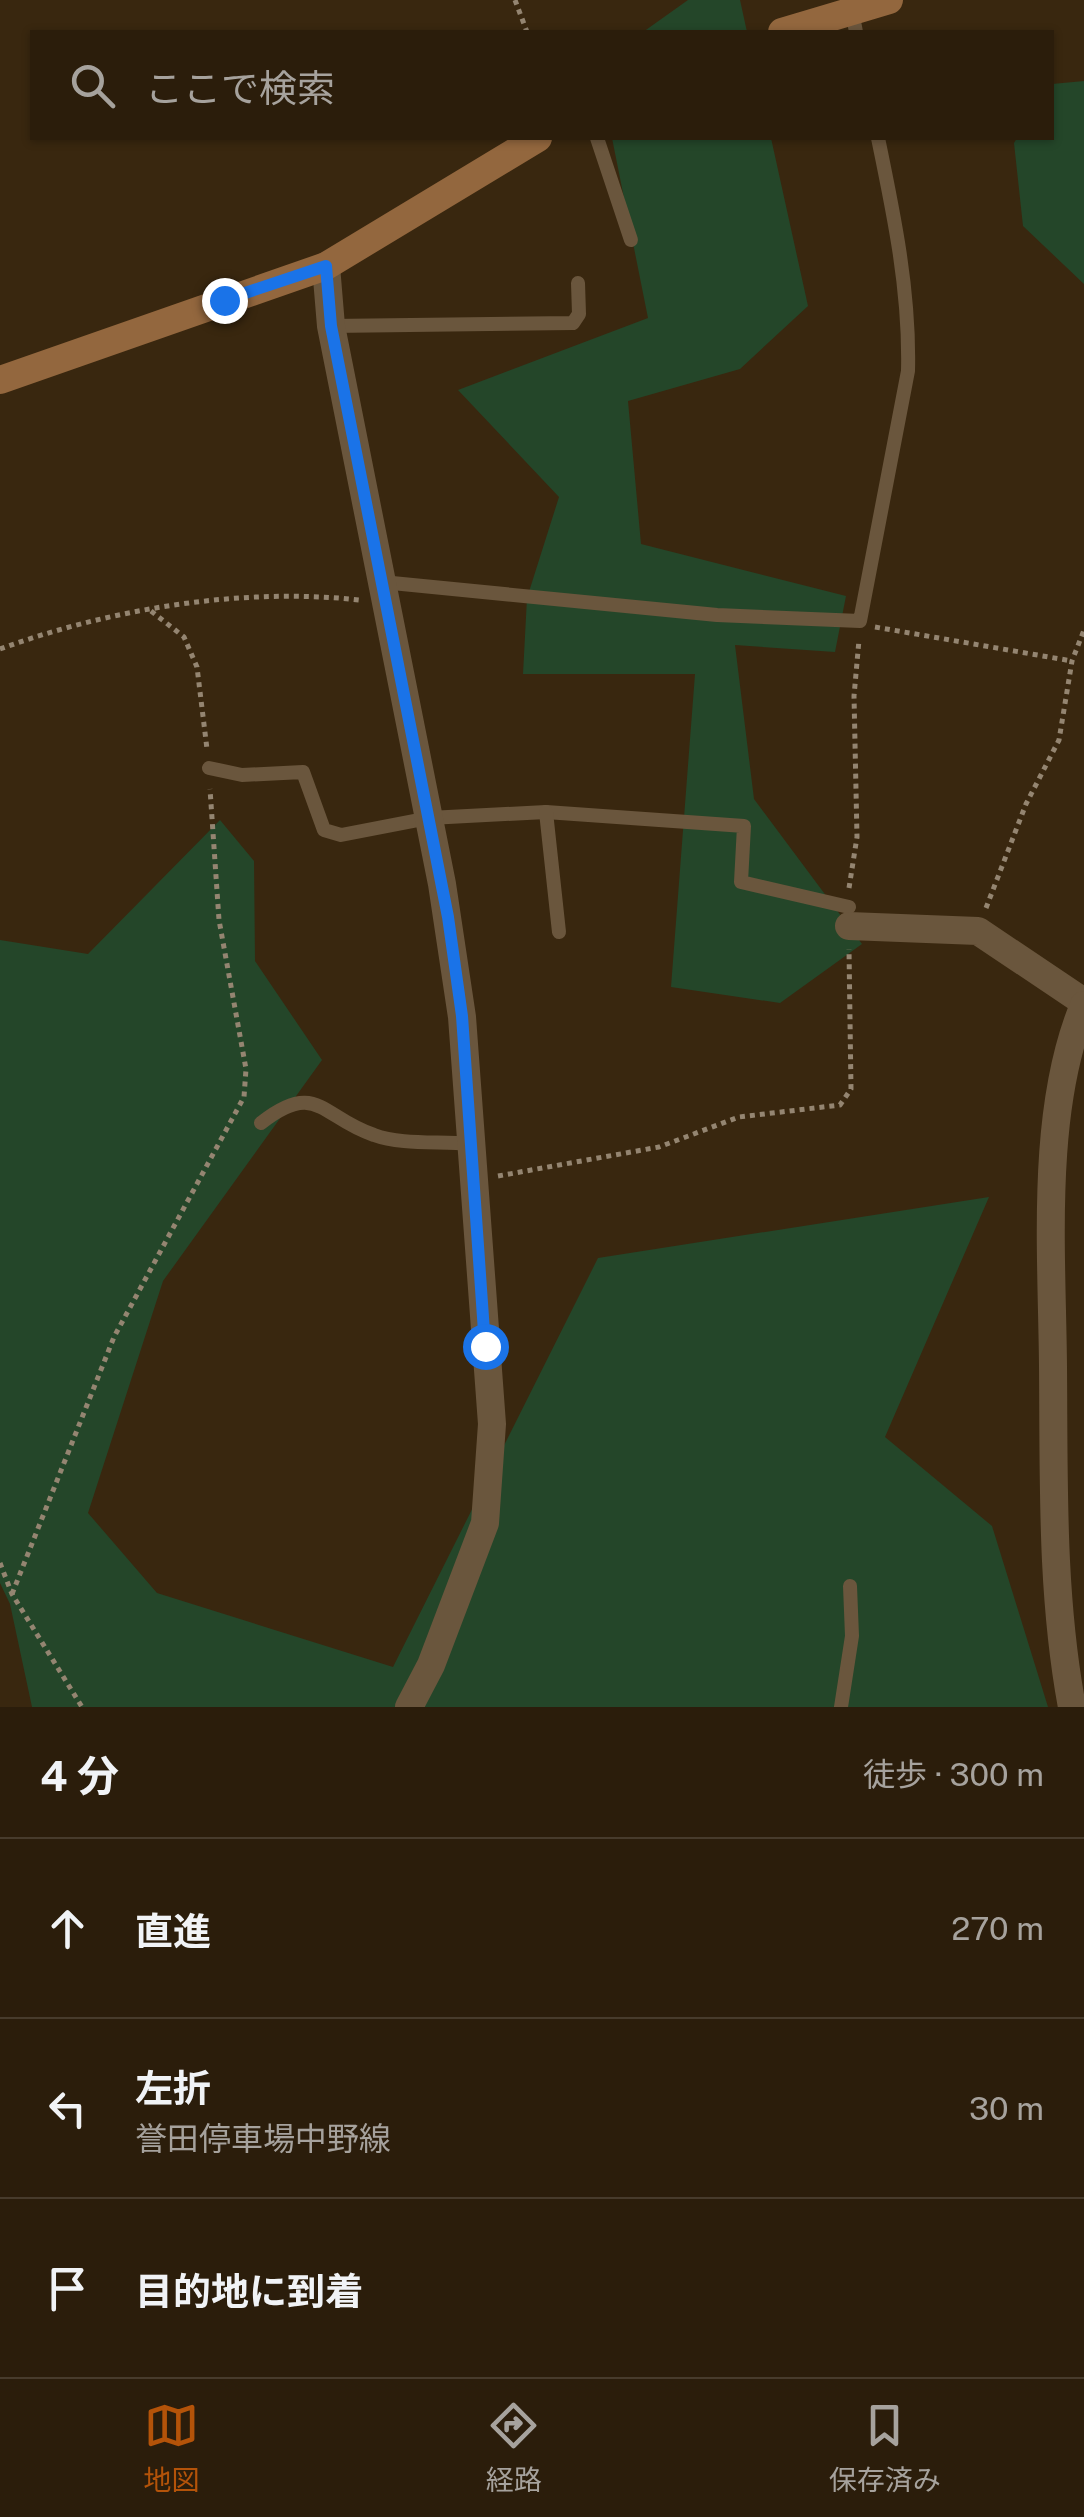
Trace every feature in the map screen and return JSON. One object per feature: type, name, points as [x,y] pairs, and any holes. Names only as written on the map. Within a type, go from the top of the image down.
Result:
[{"type":"main road","points":[[796,30],[854,22],[889,0]]},
{"type":"main road","points":[[0,380],[326,266],[535,140]]},
{"type":"street","points":[[326,266],[331,326],[429,818],[462,1016],[471,1181],[492,1424],[486,1523],[431,1665],[409,1707]]},
{"type":"street","points":[[849,916],[978,932],[1084,1004],[1059,1091],[1052,1259],[1055,1568],[1072,1707]]},
{"type":"lane","points":[[599,140],[631,240]]},
{"type":"lane","points":[[384,593],[860,621],[908,372],[909,334],[898,230],[878,140]]},
{"type":"lane","points":[[331,326],[573,323],[579,314],[578,284]]},
{"type":"lane","points":[[208,768],[242,775],[303,772],[324,830],[341,835],[429,818],[546,812],[744,826],[741,882],[849,916]]},
{"type":"lane","points":[[546,812],[559,932]]},
{"type":"lane","points":[[262,1123],[287,1103],[315,1104],[375,1136],[469,1144]]},
{"type":"lane","points":[[841,1707],[852,1636],[850,1586]]},
{"type":"path","points":[[515,0],[526,30]]},
{"type":"path","points":[[0,649],[151,611],[223,601],[384,593]]},
{"type":"path","points":[[12,1594],[114,1337],[244,1097],[246,1069],[219,920],[197,667],[184,636],[151,611]]},
{"type":"path","points":[[471,1181],[659,1146],[739,1117],[840,1105],[851,1089],[849,916],[857,837],[854,696],[860,621],[880,629],[1072,661]]},
{"type":"path","points":[[978,932],[1026,804],[1060,740],[1072,661],[1084,630]]},
{"type":"path","points":[[0,1563],[12,1594],[82,1707]]},
{"type":"green space","points":[[688,0],[740,0],[747,30],[646,30]]},
{"type":"green space","points":[[1084,81],[1084,284],[1023,226],[1014,143],[1054,140],[1054,84]]},
{"type":"green space","points":[[612,140],[771,140],[808,306],[740,369],[628,401],[641,544],[846,596],[835,652],[735,645],[754,799],[862,944],[780,1003],[671,987],[695,674],[523,674],[527,598],[559,497],[458,390],[648,318]]},
{"type":"green space","points":[[220,820],[254,861],[255,961],[322,1060],[163,1281],[88,1513],[157,1593],[393,1667],[598,1258],[989,1197],[885,1437],[992,1526],[1048,1707],[32,1707],[10,1604],[0,1583],[0,940],[88,954]]},
{"type":"route","points":[[224,300],[326,266],[331,326],[442,884],[462,1016],[485,1346]]}]
